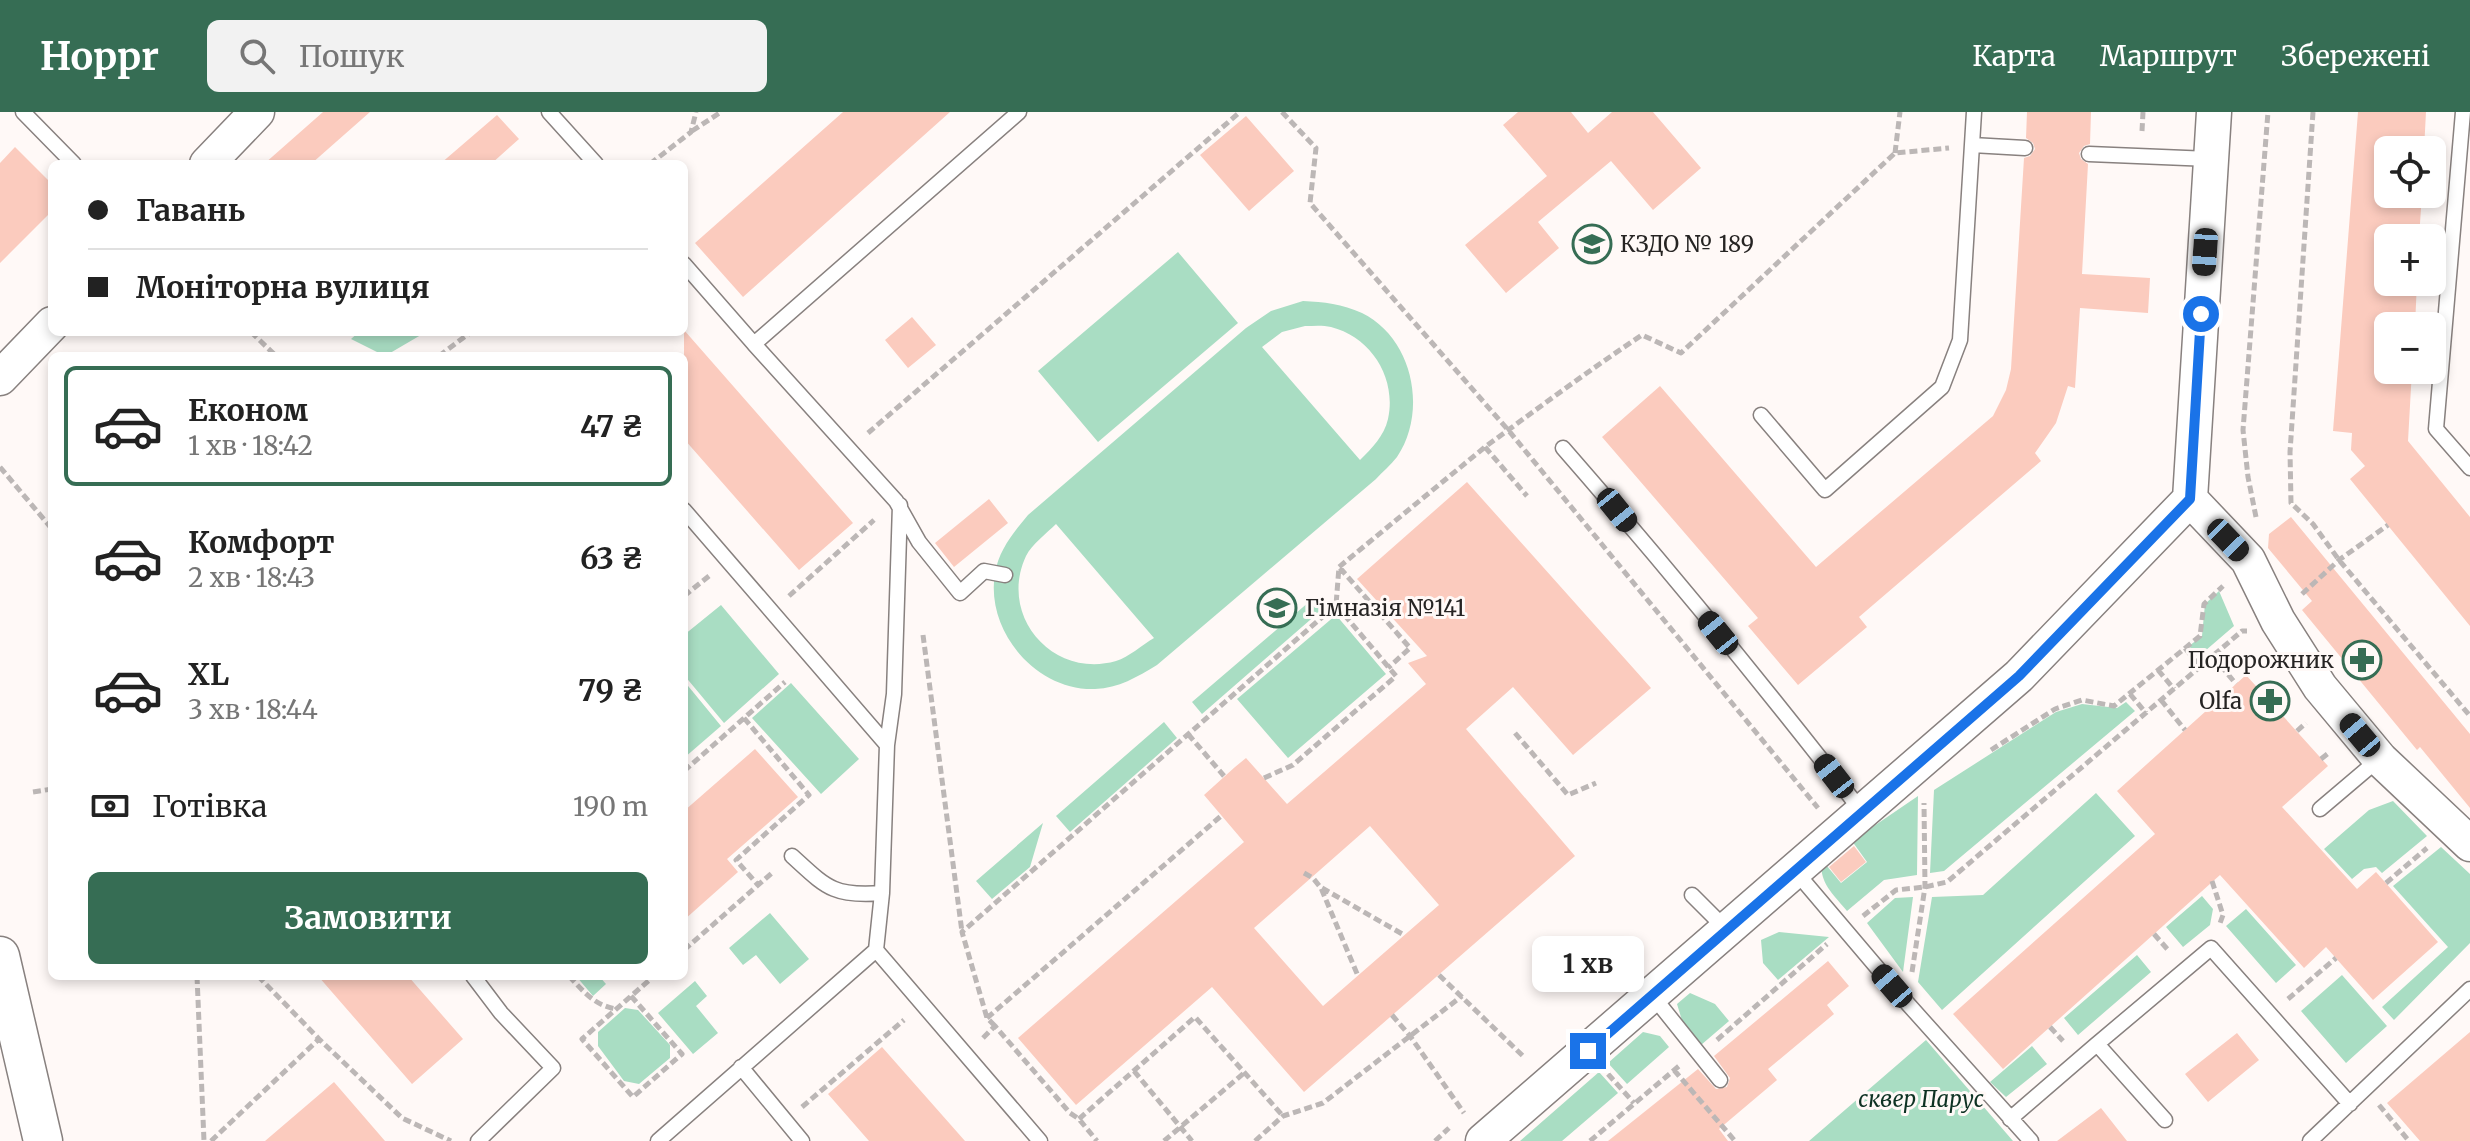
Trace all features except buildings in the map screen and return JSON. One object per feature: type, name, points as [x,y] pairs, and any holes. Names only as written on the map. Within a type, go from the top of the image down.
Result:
[{"type":"main road","points":[[2,973],[43,1141]]},
{"type":"street","points":[[211,160],[257,112]]},
{"type":"street","points":[[1483,1141],[2019,676],[2190,499],[2214,112]]},
{"type":"street","points":[[0,378],[48,328]]},
{"type":"street","points":[[2190,499],[2248,560],[2278,621],[2320,687],[2454,842]]},
{"type":"lane","points":[[23,112],[70,160]]},
{"type":"lane","points":[[549,112],[592,160]]},
{"type":"lane","points":[[754,344],[1019,112]]},
{"type":"lane","points":[[1761,415],[1825,490],[1942,387],[1960,340],[1974,112]]},
{"type":"lane","points":[[2463,112],[2436,429],[2470,468]]},
{"type":"lane","points":[[1972,145],[2025,148]]},
{"type":"lane","points":[[2089,154],[2210,159]]},
{"type":"lane","points":[[688,269],[898,503],[919,542],[960,593],[984,571],[1005,575]]},
{"type":"lane","points":[[1563,448],[1627,522],[1863,814]]},
{"type":"lane","points":[[658,1141],[876,950],[882,893],[887,745],[894,694],[898,503]]},
{"type":"lane","points":[[688,515],[887,745]]},
{"type":"lane","points":[[2320,809],[2380,759]]},
{"type":"lane","points":[[792,856],[824,885],[853,895],[882,893]]},
{"type":"lane","points":[[1796,872],[1908,1004],[2031,1141]]},
{"type":"lane","points":[[1692,895],[1727,930]]},
{"type":"lane","points":[[2010,1119],[2211,948],[2350,1104]]},
{"type":"lane","points":[[876,950],[1040,1141]]},
{"type":"lane","points":[[476,980],[501,1013],[553,1068],[478,1141]]},
{"type":"lane","points":[[2310,1141],[2470,989]]},
{"type":"lane","points":[[1652,995],[1720,1080]]},
{"type":"lane","points":[[2097,1044],[2165,1120]]},
{"type":"lane","points":[[741,1067],[802,1141]]},
{"type":"path","points":[[691,132],[696,112]]},
{"type":"path","points":[[655,160],[721,112]]},
{"type":"path","points":[[849,449],[1240,112]]},
{"type":"path","points":[[1282,112],[1316,148],[1310,203],[1509,431],[1821,812]]},
{"type":"path","points":[[1895,153],[1900,112]]},
{"type":"path","points":[[2258,526],[2243,430],[2268,112]]},
{"type":"path","points":[[2313,112],[2290,452],[2291,503],[2313,524],[2339,560],[2470,716]]},
{"type":"path","points":[[1264,778],[1293,765],[1396,676],[1336,605],[1339,567],[1562,388],[1642,335],[1681,353],[1895,153],[1972,145]]},
{"type":"path","points":[[255,336],[272,352]]},
{"type":"path","points":[[444,352],[466,336]]},
{"type":"path","points":[[1485,447],[1527,496]]},
{"type":"path","points":[[0,467],[48,524]]},
{"type":"path","points":[[772,612],[898,503]]},
{"type":"path","points":[[1844,930],[1896,890],[1947,882],[2242,631],[2268,629],[2308,586],[2388,525]]},
{"type":"path","points":[[1339,567],[1411,645],[1388,668]]},
{"type":"path","points":[[1989,751],[2055,709],[2082,700],[2114,706],[2200,636],[2204,604],[2233,578]]},
{"type":"path","points":[[962,932],[1336,605]]},
{"type":"path","points":[[923,632],[962,932],[987,1018],[1097,1141]]},
{"type":"path","points":[[2185,648],[2200,667]]},
{"type":"path","points":[[2213,656],[2236,684]]},
{"type":"path","points":[[2158,670],[2174,689]]},
{"type":"path","points":[[688,767],[785,682]]},
{"type":"path","points":[[2130,694],[2146,713]]},
{"type":"path","points":[[2161,700],[2185,730]]},
{"type":"path","points":[[744,718],[809,795],[736,860],[758,885]]},
{"type":"path","points":[[1515,733],[1568,795],[1596,783]]},
{"type":"path","points":[[1188,734],[1224,776]]},
{"type":"path","points":[[1908,1004],[1925,887],[1924,788],[1930,755]]},
{"type":"path","points":[[33,792],[48,790]]},
{"type":"path","points":[[987,1018],[1221,816]]},
{"type":"path","points":[[2386,883],[2454,842]]},
{"type":"path","points":[[688,946],[792,856]]},
{"type":"path","points":[[1307,871],[1321,888],[1404,935]]},
{"type":"path","points":[[2211,948],[2223,915],[2212,881]]},
{"type":"path","points":[[1321,888],[1358,976]]},
{"type":"path","points":[[2292,1007],[2286,1001],[2336,958]]},
{"type":"path","points":[[1439,975],[1528,1061]]},
{"type":"path","points":[[197,980],[204,1141]]},
{"type":"path","points":[[262,980],[402,1118],[451,1141]]},
{"type":"path","points":[[573,980],[591,1000],[603,1007],[616,1009]]},
{"type":"path","points":[[631,996],[682,1054],[633,1097],[582,1039],[616,1009],[649,980]]},
{"type":"path","points":[[1255,1141],[1283,1116],[1323,1103],[1462,996]]},
{"type":"path","points":[[786,1122],[923,1004]]},
{"type":"path","points":[[1392,1015],[1465,1115],[1476,1106]]},
{"type":"path","points":[[1079,1119],[1195,1017],[1283,1116]]},
{"type":"path","points":[[966,1054],[995,1026]]},
{"type":"path","points":[[211,1141],[319,1039]]},
{"type":"path","points":[[1588,1051],[1634,1103]]},
{"type":"path","points":[[1674,1070],[1735,1141]]},
{"type":"path","points":[[1134,1071],[1192,1141]]},
{"type":"path","points":[[1164,1141],[1244,1073]]},
{"type":"path","points":[[2364,1090],[2409,1141]]},
{"type":"green space","points":[[1178,252],[1238,323],[1098,442],[1038,371]]},
{"type":"green space","points":[[1303,301],[1340,306],[1362,313],[1379,324],[1393,340],[1404,357],[1413,398],[1412,419],[1397,457],[1376,479],[1157,665],[1135,678],[1104,688],[1073,687],[1053,680],[1019,654],[998,616],[994,595],[995,573],[1007,542],[1028,515],[1246,328],[1271,311]],"holes":[[[1305,326],[1331,327],[1358,340],[1378,361],[1384,375],[1389,389],[1388,419],[1381,436],[1360,460],[1262,347],[1282,332]],[[1056,524],[1154,638],[1121,659],[1093,664],[1071,661],[1052,652],[1037,638],[1019,600],[1019,578],[1026,556]]]},
{"type":"green space","points":[[354,336],[419,336],[392,352],[377,352],[351,339]]},
{"type":"green space","points":[[2219,591],[2234,626],[2198,657],[2189,646],[2202,636],[2205,604]]},
{"type":"green space","points":[[1316,596],[1325,607],[1202,714],[1192,702]]},
{"type":"green space","points":[[721,605],[779,674],[724,723],[688,680],[688,632]]},
{"type":"green space","points":[[1336,615],[1386,674],[1288,758],[1237,699]]},
{"type":"green space","points":[[791,683],[859,759],[821,794],[752,718]]},
{"type":"green space","points":[[688,686],[721,726],[688,755]]},
{"type":"green space","points":[[2126,702],[2135,711],[1944,871],[1930,873],[1934,790],[2056,712],[2082,704],[2117,708]]},
{"type":"green space","points":[[1164,722],[1177,738],[1070,832],[1056,816]]},
{"type":"green space","points":[[2096,793],[2135,836],[1942,1010],[1918,982],[1932,897],[1983,895]]},
{"type":"green space","points":[[1918,796],[1917,875],[1884,880],[1847,911],[1825,882],[1822,860],[1841,883],[1867,862],[1852,841]]},
{"type":"green space","points":[[2393,801],[2427,836],[2382,873],[2376,867],[2364,869],[2352,879],[2324,849],[2369,810]]},
{"type":"green space","points":[[1043,823],[1030,867],[992,899],[976,881]]},
{"type":"green space","points":[[2441,847],[2470,874],[2470,943],[2394,1020],[2382,1007],[2448,947],[2393,886]]},
{"type":"green space","points":[[2202,896],[2213,909],[2210,925],[2183,947],[2166,927]]},
{"type":"green space","points":[[1913,897],[1903,972],[1867,923],[1895,898]]},
{"type":"green space","points":[[2246,909],[2296,965],[2276,983],[2226,926]]},
{"type":"green space","points":[[770,913],[809,959],[780,984],[756,955],[743,965],[729,948]]},
{"type":"green space","points":[[1779,932],[1829,937],[1778,980],[1763,963],[1761,940]]},
{"type":"green space","points":[[2137,955],[2151,972],[2078,1035],[2064,1018]]},
{"type":"green space","points":[[2342,975],[2387,1026],[2346,1063],[2301,1011]]},
{"type":"green space","points":[[579,980],[602,980],[606,984],[593,996]]},
{"type":"green space","points":[[695,981],[707,996],[696,1006],[718,1033],[693,1054],[658,1013]]},
{"type":"green space","points":[[1690,993],[1715,1004],[1729,1021],[1701,1045],[1684,1027],[1677,1004]]},
{"type":"green space","points":[[625,1008],[638,1010],[670,1045],[670,1058],[639,1084],[624,1081],[598,1046],[598,1032]]},
{"type":"green space","points":[[1643,1032],[1660,1036],[1669,1047],[1627,1084],[1608,1063]]},
{"type":"green space","name":"сквер Парус","points":[[1926,1040],[2013,1141],[1809,1141]]},
{"type":"green space","points":[[2032,1046],[2047,1064],[2006,1097],[1990,1082]]},
{"type":"green space","points":[[1599,1072],[1618,1093],[1562,1141],[1520,1141]]},
{"type":"place","name":"КЗДО № 189","points":[[1592,244]]},
{"type":"place","name":"Гімназія №141","points":[[1277,608]]},
{"type":"place","name":"Подорожник","points":[[2362,660]]},
{"type":"place","name":"Olfa","points":[[2270,701]]},
{"type":"route","points":[[1588,1051],[2019,676],[2190,499],[2201,314]]}]
